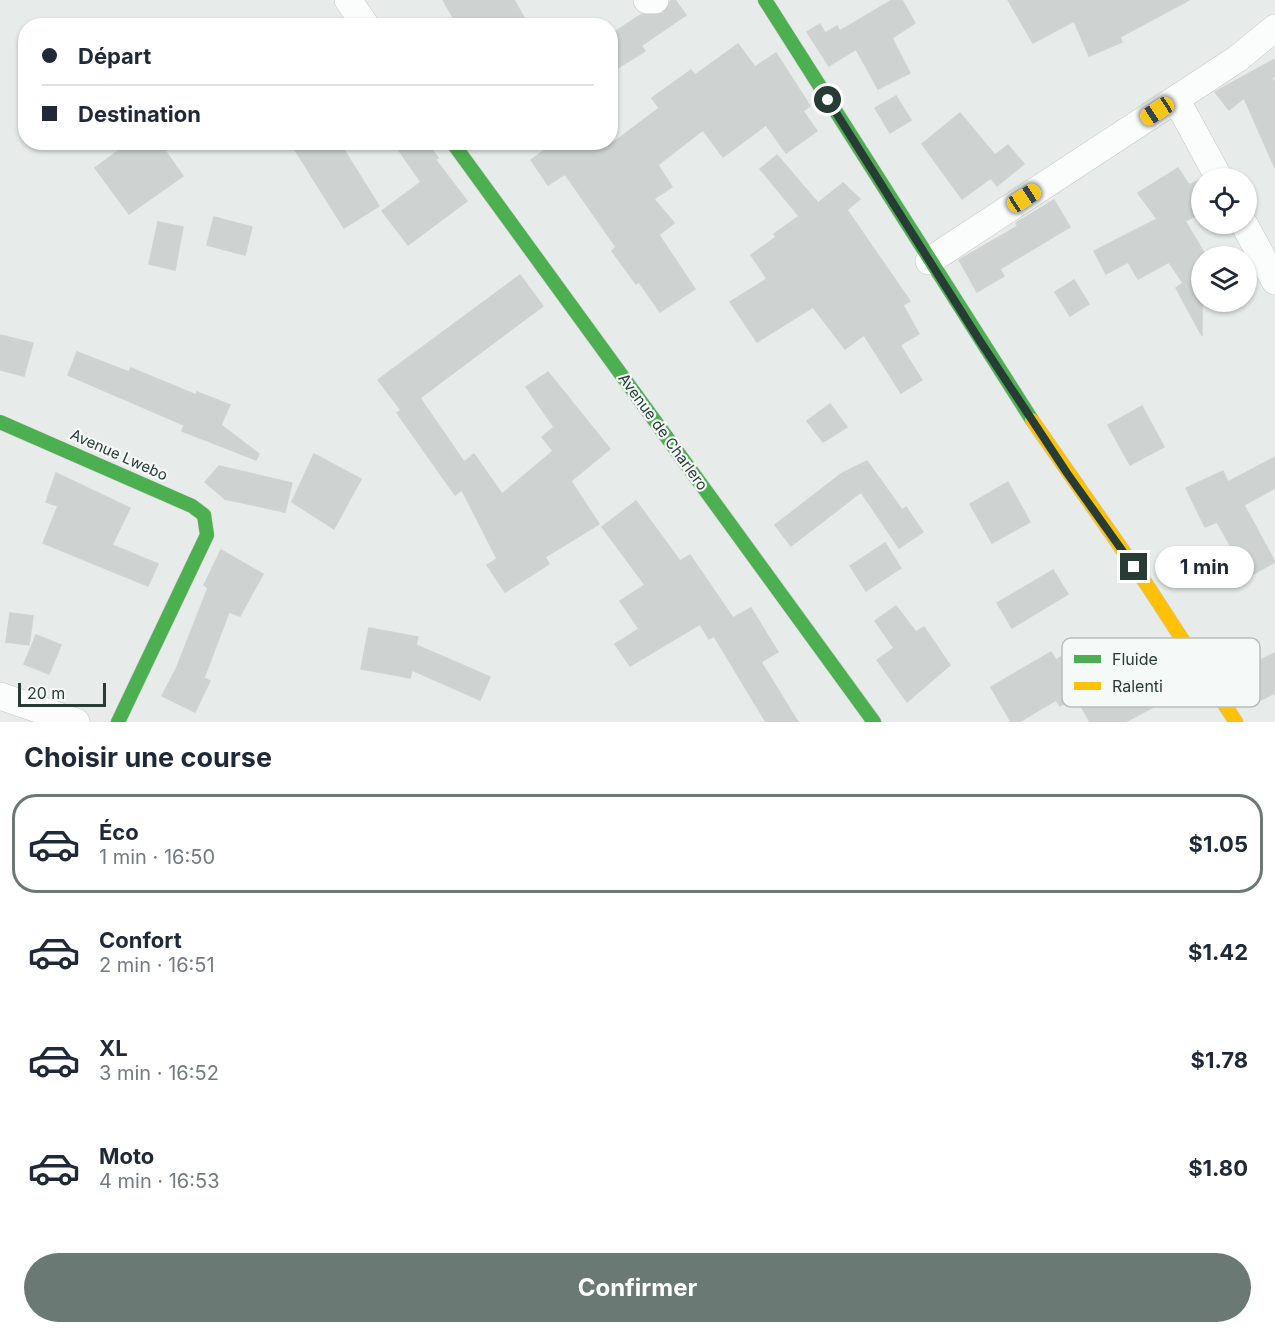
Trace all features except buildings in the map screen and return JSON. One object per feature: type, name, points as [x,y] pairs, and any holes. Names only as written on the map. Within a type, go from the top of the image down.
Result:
[{"type":"street","points":[[348,0],[360,18]]},
{"type":"street","points":[[647,0],[655,0]]},
{"type":"street","points":[[765,0],[929,261],[1055,454],[1181,638]]},
{"type":"street","points":[[929,261],[1237,59],[1275,28]]},
{"type":"street","points":[[1176,99],[1214,168]]},
{"type":"street","name":"Avenue de Charlero","points":[[458,150],[873,722]]},
{"type":"street","points":[[1249,234],[1275,281]]},
{"type":"street","name":"Avenue Lwebo","points":[[0,422],[192,506],[204,515],[207,535],[118,722]]},
{"type":"street","points":[[0,696],[76,722]]},
{"type":"street","points":[[1226,707],[1236,722]]},
{"type":"traffic: fast","points":[[765,0],[1032,420]]},
{"type":"traffic: fast","points":[[458,150],[874,722]]},
{"type":"traffic: fast","points":[[0,422],[192,506],[204,515],[207,535],[118,722]]},
{"type":"traffic: slow","points":[[1032,420],[1181,638]]},
{"type":"traffic: slow","points":[[1226,707],[1236,722]]},
{"type":"route","points":[[828,100],[980,341],[1067,473],[1134,567]]}]
